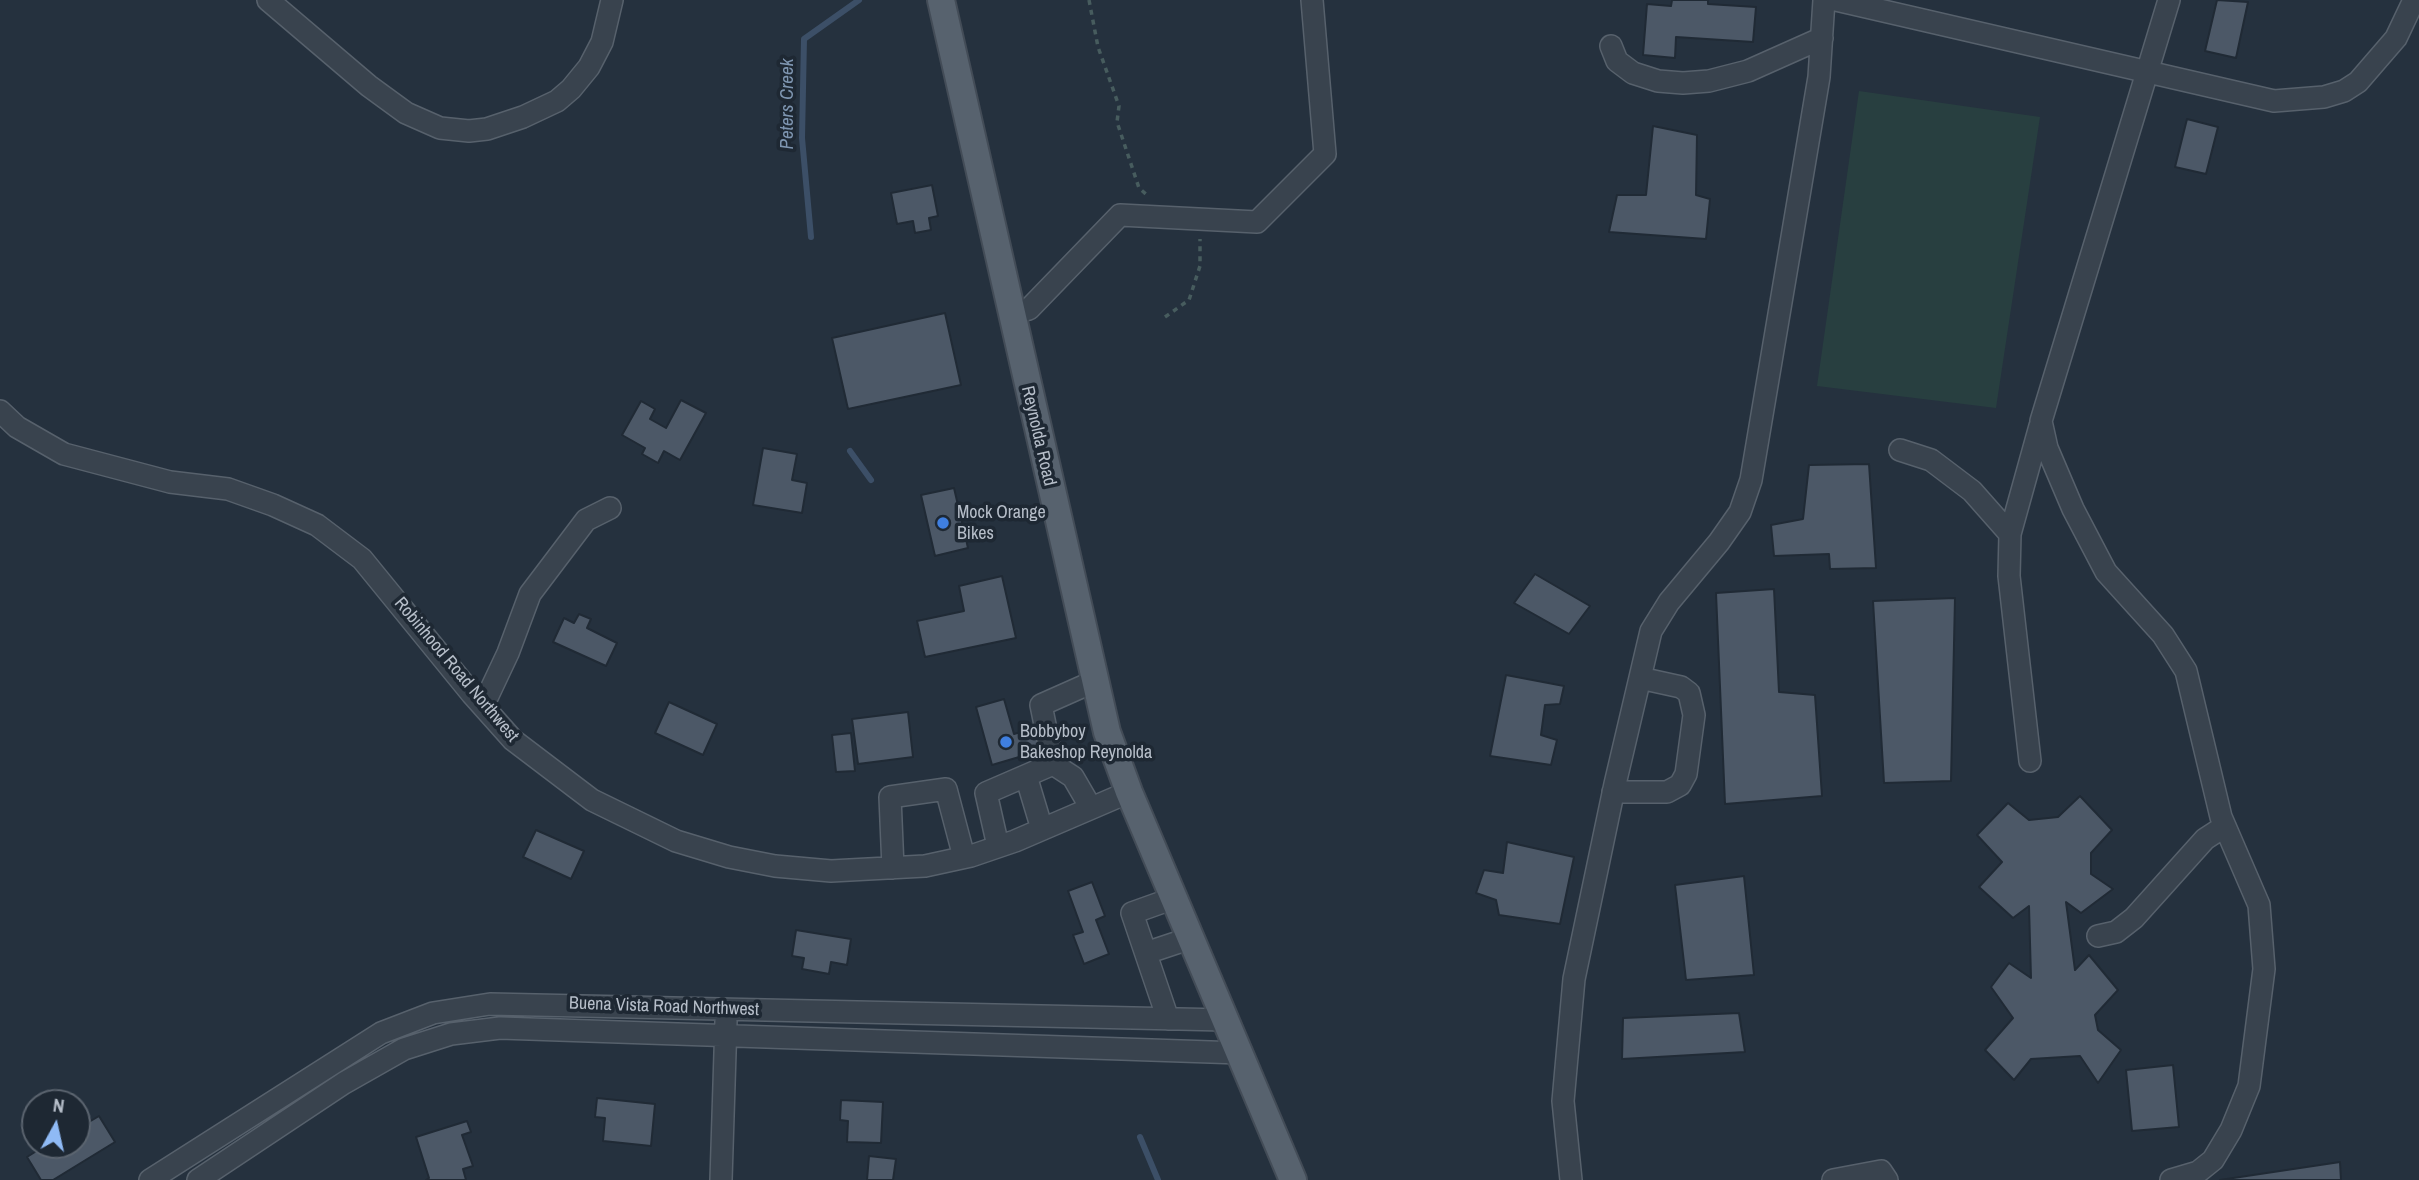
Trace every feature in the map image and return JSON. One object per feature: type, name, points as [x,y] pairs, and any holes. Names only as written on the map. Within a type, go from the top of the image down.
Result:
[{"type":"main road","name":"Reynolda Road","points":[[941,0],[1107,732],[1129,792],[1293,1180]]},
{"type":"street","points":[[268,0],[369,86],[406,113],[440,128],[469,131],[487,129],[523,117],[557,101],[571,89],[589,67],[602,42],[612,0]]},
{"type":"street","points":[[1011,313],[1029,309],[1120,215],[1190,216],[1257,222],[1325,154],[1312,0]]},
{"type":"street","points":[[1571,1180],[1563,1101],[1574,979],[1613,792],[1651,631],[1669,602],[1740,512],[1751,480],[1819,77],[1824,0]]},
{"type":"street","points":[[1836,0],[2274,101],[2324,97],[2344,91],[2375,65],[2396,38],[2414,0]]},
{"type":"street","points":[[2029,761],[2009,576],[2010,534],[2169,0]]},
{"type":"street","points":[[1612,46],[1617,61],[1633,73],[1658,81],[1683,83],[1709,81],[1748,71],[1822,37]]},
{"type":"street","name":"Robinhood Road Northwest","points":[[0,411],[17,427],[64,454],[170,482],[228,489],[317,525],[362,559],[513,740],[592,800],[632,822],[676,841],[729,857],[775,866],[831,871],[925,866],[998,846],[1129,792]]},
{"type":"street","points":[[2042,421],[2047,448],[2073,509],[2106,572],[2163,635],[2186,671],[2225,827],[2259,905],[2264,969],[2249,1086],[2231,1130],[2213,1160],[2198,1172],[2171,1180]]},
{"type":"street","points":[[1900,450],[1931,460],[1972,491],[2010,534]]},
{"type":"street","points":[[482,706],[508,653],[530,594],[586,520],[610,508]]},
{"type":"street","points":[[1613,792],[1667,792],[1680,785],[1686,774],[1695,715],[1689,693],[1681,687],[1640,678]]},
{"type":"street","points":[[1091,808],[1073,777],[1053,764],[1041,705],[1095,681]]},
{"type":"street","points":[[998,846],[986,793],[1053,764]]},
{"type":"street","points":[[1026,776],[1042,829]]},
{"type":"street","points":[[893,868],[890,797],[946,789],[964,857]]},
{"type":"street","points":[[2098,936],[2116,932],[2134,918],[2197,847],[2225,827]]},
{"type":"street","points":[[1168,1019],[1132,913],[1174,898]]},
{"type":"street","points":[[1146,953],[1191,938]]},
{"type":"street","name":"Buena Vista Road Northwest","points":[[150,1180],[382,1032],[432,1013],[490,1004],[1225,1020]]},
{"type":"street","points":[[721,1180],[727,1008]]},
{"type":"street","name":"Buena Vista Road Northwest","points":[[198,1180],[368,1069],[404,1049],[452,1034],[500,1028],[726,1033],[1240,1052]]},
{"type":"street","points":[[1833,1180],[1881,1171],[1887,1180]]},
{"type":"path","points":[[1089,0],[1098,47],[1119,106],[1117,122],[1139,188],[1154,200]]},
{"type":"path","points":[[1165,317],[1188,300],[1200,266],[1201,244],[1196,222],[1190,216]]},
{"type":"green space","points":[[1859,91],[2040,117],[1996,408],[1817,386]]},
{"type":"building","points":[[1672,0],[1708,0],[1708,4],[1756,7],[1753,42],[1676,37],[1675,58],[1643,55],[1647,4],[1671,6]]},
{"type":"building","points":[[2217,0],[2248,2],[2236,58],[2205,51]]},
{"type":"building","points":[[2187,119],[2218,127],[2206,174],[2175,167]]},
{"type":"building","points":[[1653,126],[1697,135],[1696,195],[1710,199],[1706,239],[1609,232],[1617,195],[1646,195]]},
{"type":"building","points":[[932,185],[938,216],[929,218],[931,230],[915,233],[913,221],[897,224],[891,193]]},
{"type":"building","points":[[945,313],[961,385],[848,409],[832,338]]},
{"type":"building","points":[[681,400],[706,413],[680,460],[664,451],[658,463],[642,454],[645,448],[622,435],[641,401],[655,409],[650,419],[666,428]]},
{"type":"building","points":[[763,448],[797,454],[792,480],[807,483],[802,513],[753,505]]},
{"type":"building","points":[[1869,464],[1876,568],[1830,569],[1829,554],[1774,556],[1771,525],[1803,519],[1809,465]]},
{"type":"building","points":[[954,488],[968,548],[935,556],[921,495]]},
{"type":"building","points":[[1535,574],[1590,606],[1569,634],[1514,603]]},
{"type":"building","points":[[1002,576],[1016,638],[925,657],[917,621],[964,611],[959,586]]},
{"type":"building","points":[[1774,589],[1779,692],[1815,695],[1822,796],[1725,804],[1716,593]]},
{"type":"building","points":[[1955,598],[1951,781],[1884,783],[1873,601]]},
{"type":"building","points":[[579,614],[591,619],[587,628],[617,643],[606,666],[553,642],[564,618],[574,623]]},
{"type":"building","points":[[1506,675],[1564,686],[1560,704],[1545,705],[1541,735],[1557,740],[1551,765],[1490,756]]},
{"type":"building","points":[[1004,699],[1014,734],[1037,727],[1043,750],[992,765],[976,707]]},
{"type":"building","points":[[669,702],[717,724],[703,755],[655,733]]},
{"type":"building","points":[[908,712],[913,757],[858,764],[852,719]]},
{"type":"building","points":[[851,733],[855,771],[836,772],[832,735]]},
{"type":"building","points":[[2080,796],[2112,830],[2091,853],[2091,874],[2113,889],[2081,913],[2066,902],[2075,970],[2089,955],[2118,990],[2095,1015],[2098,1030],[2121,1050],[2098,1083],[2080,1056],[2031,1059],[2014,1080],[1985,1050],[2013,1018],[1991,987],[2009,963],[2031,978],[2029,906],[2013,918],[1979,887],[2002,862],[1977,835],[2008,803],[2029,820],[2058,817]]},
{"type":"building","points":[[536,830],[584,851],[571,879],[523,857]]},
{"type":"building","points":[[1507,842],[1574,857],[1560,924],[1499,915],[1496,900],[1476,893],[1484,870],[1503,873]]},
{"type":"building","points":[[1744,876],[1754,975],[1686,980],[1675,885]]},
{"type":"building","points":[[1092,882],[1105,916],[1096,920],[1109,954],[1084,964],[1073,935],[1083,932],[1068,891]]},
{"type":"building","points":[[796,930],[851,939],[847,965],[831,962],[829,974],[802,969],[804,958],[792,956]]},
{"type":"building","points":[[1739,1013],[1745,1052],[1622,1059],[1623,1018]]},
{"type":"building","points":[[2173,1065],[2179,1127],[2132,1131],[2126,1070]]},
{"type":"building","points":[[597,1098],[655,1104],[651,1146],[603,1141],[605,1118],[595,1117]]},
{"type":"building","points":[[841,1100],[883,1102],[881,1143],[847,1142],[848,1121],[840,1120]]},
{"type":"building","points":[[99,1116],[115,1142],[91,1157],[91,1121]]},
{"type":"building","points":[[467,1121],[471,1132],[462,1135],[473,1166],[463,1169],[466,1180],[426,1180],[429,1178],[416,1137]]},
{"type":"building","points":[[869,1156],[896,1159],[893,1180],[867,1180]]},
{"type":"building","points":[[28,1159],[87,1159],[53,1180],[41,1180]]},
{"type":"building","points":[[2340,1162],[2341,1180],[2220,1180]]},
{"type":"waterway","name":"Peters Creek","points":[[811,237],[802,138],[804,39],[859,0]]},
{"type":"waterway","name":"Peters Creek","points":[[850,451],[871,480]]},
{"type":"waterway","name":"Peters Creek","points":[[1140,1137],[1158,1180]]},
{"type":"place","name":"Mock Orange Bikes","points":[[943,523]]},
{"type":"place","name":"Bobbyboy Bakeshop Reynolda","points":[[1006,742]]}]
